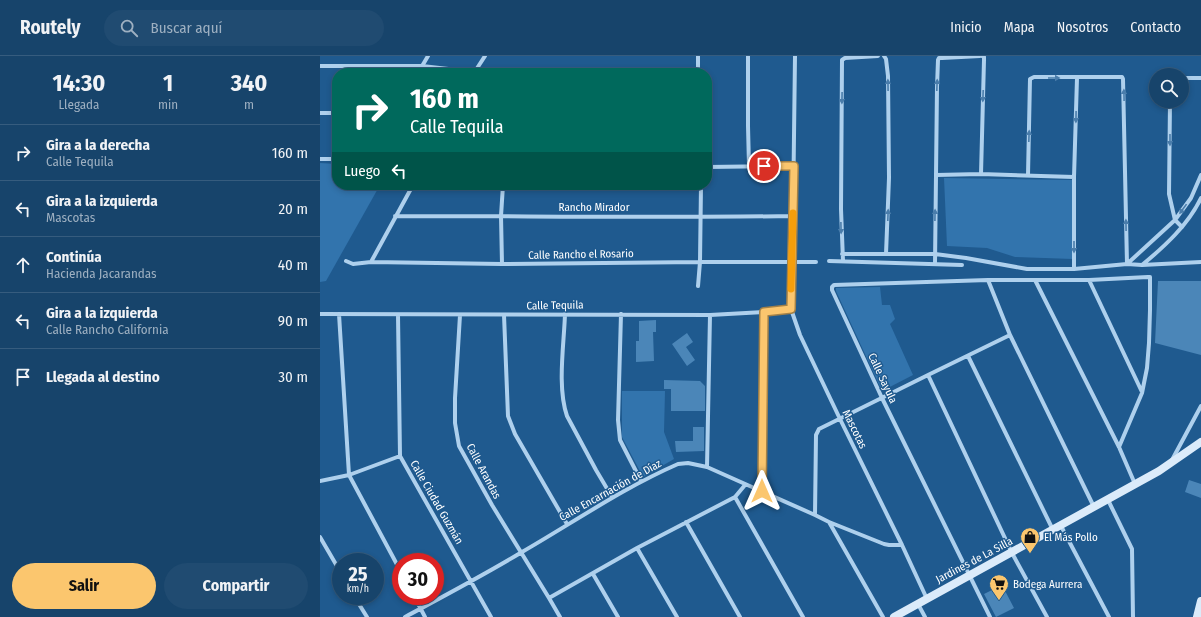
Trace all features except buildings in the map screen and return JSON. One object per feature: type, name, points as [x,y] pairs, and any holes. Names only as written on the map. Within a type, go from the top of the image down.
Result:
[{"type":"street","points":[[422,66],[428,56]]},
{"type":"street","points":[[478,68],[485,56]]},
{"type":"street","points":[[698,56],[698,68]]},
{"type":"street","points":[[748,56],[749,166]]},
{"type":"street","name":"Mascotas","points":[[795,56],[791,309],[800,335],[927,599]]},
{"type":"street","points":[[843,261],[841,202],[843,59],[878,56]]},
{"type":"street","points":[[935,264],[937,87],[939,58],[982,56],[981,174]]},
{"type":"street","points":[[885,57],[888,76],[889,172],[886,254]]},
{"type":"street","points":[[320,66],[422,66],[440,68]]},
{"type":"street","points":[[1028,175],[1030,79],[1120,76],[1123,78],[1127,264]]},
{"type":"street","points":[[1074,269],[1074,177],[1077,78]]},
{"type":"street","points":[[1189,78],[1201,78]]},
{"type":"street","points":[[1170,108],[1169,194],[1175,220],[1182,227]]},
{"type":"street","points":[[320,113],[332,113]]},
{"type":"street","points":[[320,160],[332,159]]},
{"type":"street","points":[[712,167],[794,166]]},
{"type":"street","points":[[936,175],[981,174],[1074,177]]},
{"type":"street","points":[[1127,264],[1175,220],[1191,198],[1201,175]]},
{"type":"street","points":[[371,262],[410,190]]},
{"type":"street","points":[[502,264],[501,216],[503,190]]},
{"type":"street","points":[[698,286],[700,262],[701,190]]},
{"type":"street","points":[[1142,265],[1182,227],[1198,205],[1201,198]]},
{"type":"street","name":"Rancho Mirador","points":[[395,216],[793,216]]},
{"type":"street","points":[[842,254],[935,254],[966,258],[1027,270],[1074,269],[1127,264],[1142,265],[1201,262]]},
{"type":"street","name":"Calle Rancho el Rosario","points":[[346,261],[353,264],[371,262],[502,264],[816,262]]},
{"type":"street","points":[[829,261],[962,265]]},
{"type":"street","points":[[1094,508],[1010,335],[988,280],[1089,280],[1150,277],[1147,368],[1142,393],[1119,447]]},
{"type":"street","name":"Calle Sayula","points":[[988,280],[833,286],[832,290],[882,398],[990,617]]},
{"type":"street","points":[[1035,280],[1119,447],[1135,485]]},
{"type":"street","points":[[1089,280],[1142,393]]},
{"type":"street","name":"Calle Tequila","points":[[320,314],[710,315],[791,309]]},
{"type":"street","points":[[762,491],[764,312]]},
{"type":"street","points":[[340,314],[349,475],[392,555]]},
{"type":"street","points":[[565,314],[562,369],[563,399],[567,416],[612,497]]},
{"type":"street","points":[[621,314],[618,420],[620,440],[641,481]]},
{"type":"street","name":"Calle Ciudad Guzmán","points":[[398,315],[400,456],[491,617]]},
{"type":"street","name":"Calle Arandas","points":[[460,315],[455,398],[455,423],[459,446],[492,505],[550,598],[560,617]]},
{"type":"street","points":[[504,315],[508,416],[519,441],[567,524]]},
{"type":"street","points":[[706,467],[710,315]]},
{"type":"street","points":[[815,515],[816,435],[819,429],[1010,335]]},
{"type":"street","points":[[968,356],[1057,528],[1109,617]]},
{"type":"street","points":[[928,375],[1012,552],[1047,617]]},
{"type":"street","points":[[1169,465],[1201,406]]},
{"type":"street","name":"Jardines de La Silla","points":[[894,617],[1135,485],[1169,465],[1198,444]]},
{"type":"street","points":[[320,481],[349,475],[400,456]]},
{"type":"street","name":"Calle Encarnación de Díaz","points":[[405,617],[522,553],[612,497],[641,481],[678,464],[688,463],[706,467],[828,522],[884,544],[894,546],[902,545]]},
{"type":"street","points":[[550,598],[637,548],[735,497],[745,485]]},
{"type":"street","points":[[735,497],[803,617]]},
{"type":"street","points":[[1108,500],[1132,549],[1133,617]]},
{"type":"street","points":[[686,522],[740,617]]},
{"type":"street","points":[[828,522],[883,617]]},
{"type":"street","points":[[320,537],[332,558]]},
{"type":"street","points":[[637,548],[677,617]]},
{"type":"street","points":[[593,574],[618,617]]},
{"type":"street","points":[[1197,617],[1201,602]]},
{"type":"street","points":[[918,604],[925,617]]},
{"type":"street","points":[[360,605],[367,617]]},
{"type":"street","points":[[418,605],[425,617]]},
{"type":"shaded area","points":[[320,163],[332,164],[332,190],[377,190],[326,281],[320,282]]},
{"type":"shaded area","points":[[944,178],[1072,180],[1073,259],[1015,257],[987,248],[947,246]]},
{"type":"shaded area","points":[[880,287],[882,305],[890,305],[895,319],[890,324],[913,375],[882,391],[836,291],[836,288]]},
{"type":"shaded area","points":[[622,391],[665,391],[664,432],[674,459],[643,477],[622,437]]},
{"type":"slow traffic","points":[[791,289],[793,213]]},
{"type":"place","name":"El Más Pollo","points":[[1030,554]]},
{"type":"place","name":"Bodega Aurrera","points":[[999,601]]},
{"type":"route","points":[[762,491],[764,312],[791,309],[794,166],[764,166]]}]
